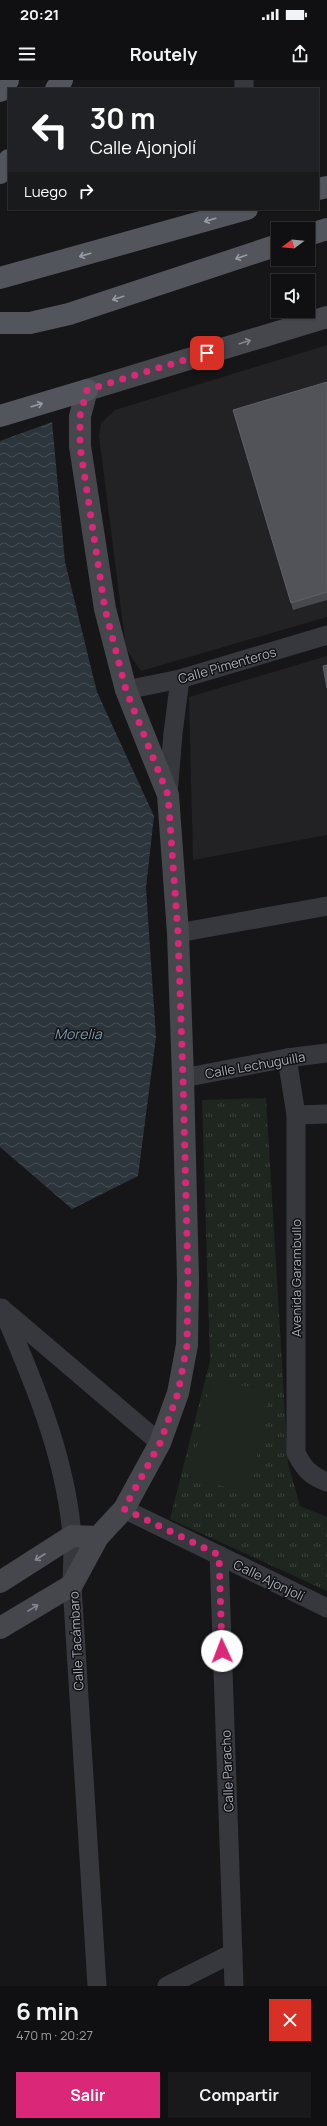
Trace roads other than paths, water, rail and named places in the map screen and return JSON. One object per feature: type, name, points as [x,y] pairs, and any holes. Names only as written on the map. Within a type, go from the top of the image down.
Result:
[{"type":"main road","points":[[0,91],[8,80]]},
{"type":"main road","points":[[0,173],[8,161]]},
{"type":"main road","points":[[0,278],[243,210]]},
{"type":"main road","points":[[315,233],[327,229]]},
{"type":"main road","points":[[0,323],[30,323],[69,314],[271,247]]},
{"type":"main road","points":[[0,416],[327,316]]},
{"type":"main road","points":[[0,1628],[72,1585],[98,1537],[124,1509],[160,1443],[178,1393],[187,1345],[188,1280],[178,933],[168,795],[126,690],[105,609],[80,446],[80,416],[87,390]]},
{"type":"main road","points":[[0,1582],[72,1536],[98,1537]]},
{"type":"street","name":"Calle Pimenteros","points":[[126,690],[180,679],[327,635]]},
{"type":"street","points":[[168,795],[173,733],[180,679]]},
{"type":"street","points":[[178,933],[327,906]]},
{"type":"street","name":"Calle Lechuguilla","points":[[183,1078],[287,1058],[327,1053]]},
{"type":"street","name":"Avenida Garambullo","points":[[287,1058],[296,1115],[296,1453],[303,1467],[313,1477],[327,1482]]},
{"type":"street","points":[[296,1115],[327,1114]]},
{"type":"street","name":"Calle Tacámbaro","points":[[1,1307],[160,1443]]},
{"type":"street","name":"Calle Tacámbaro","points":[[1,1307],[31,1375],[61,1469],[72,1536],[72,1585],[97,1986]]},
{"type":"street","name":"Calle Ajonjolí","points":[[124,1509],[327,1608]]},
{"type":"street","name":"Calle Paracho","points":[[219,1555],[234,1986]]},
{"type":"street","points":[[167,1986],[233,1953]]},
{"type":"water","name":"Morelia","points":[[52,422],[65,562],[97,692],[154,816],[146,888],[156,1037],[138,1176],[72,1209],[0,1147],[0,441]]}]
